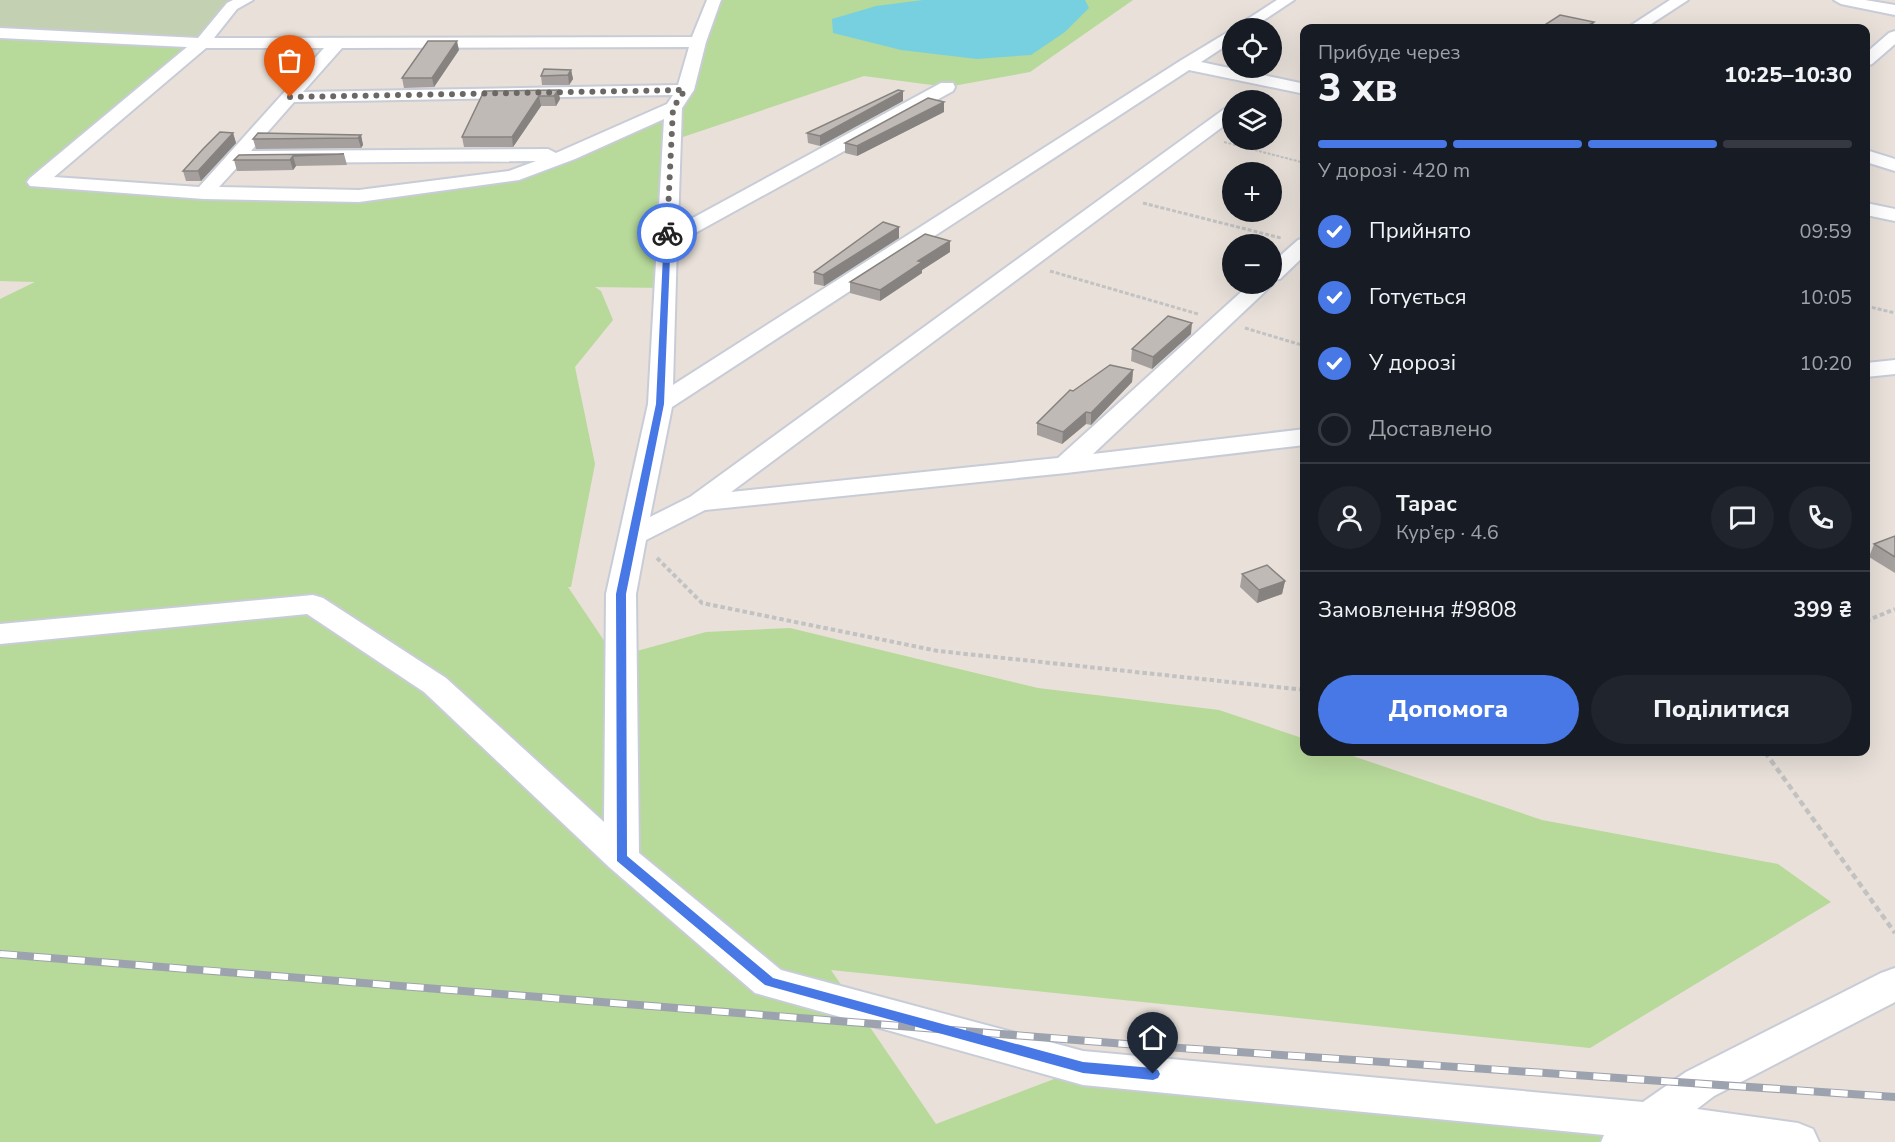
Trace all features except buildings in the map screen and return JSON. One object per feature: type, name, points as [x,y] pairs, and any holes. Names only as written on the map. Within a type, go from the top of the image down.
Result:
[{"type":"street","points":[[246,0],[232,6],[202,44],[37,182],[204,193],[358,196],[512,176],[568,155],[679,99]]},
{"type":"street","points":[[621,858],[621,594],[635,536],[660,404],[667,240],[679,99],[714,0]]},
{"type":"street","points":[[1258,18],[1287,0]]},
{"type":"street","points":[[1642,24],[1681,0]]},
{"type":"street","points":[[1841,0],[1895,10]]},
{"type":"street","points":[[0,33],[202,44],[698,42]]},
{"type":"street","points":[[1870,58],[1895,36]]},
{"type":"street","points":[[660,404],[1222,41]]},
{"type":"street","points":[[204,193],[337,43]]},
{"type":"street","points":[[1186,64],[1300,89]]},
{"type":"street","points":[[1261,90],[1272,82]]},
{"type":"street","points":[[667,240],[947,87]]},
{"type":"street","points":[[290,97],[679,99]]},
{"type":"street","points":[[635,536],[699,503],[1222,119]]},
{"type":"street","points":[[236,157],[568,155]]},
{"type":"street","points":[[1870,157],[1895,165]]},
{"type":"street","points":[[1870,210],[1895,215]]},
{"type":"street","points":[[1282,265],[1300,249]]},
{"type":"street","points":[[1066,465],[1251,294]]},
{"type":"street","points":[[1870,370],[1895,367]]},
{"type":"street","points":[[699,503],[1066,465],[1300,438]]},
{"type":"street","points":[[0,634],[313,604],[435,686],[621,858],[769,982],[1083,1068],[1635,1132],[1798,1142]]},
{"type":"street","points":[[1635,1132],[1700,1084],[1895,984]]},
{"type":"path","points":[[1199,136],[1300,162]]},
{"type":"path","points":[[1117,196],[1300,243]]},
{"type":"path","points":[[1025,264],[1300,344]]},
{"type":"path","points":[[1870,307],[1895,313]]},
{"type":"path","points":[[635,536],[702,603],[938,651],[1300,689]]},
{"type":"path","points":[[1870,619],[1895,609]]},
{"type":"path","points":[[1768,756],[1895,933]]},
{"type":"green space","points":[[0,0],[246,0],[202,43],[0,33]]},
{"type":"green space","points":[[714,0],[1133,0],[1030,72],[947,87],[864,76],[671,141],[665,288],[595,287],[601,291],[613,320],[575,367],[595,464],[571,587],[568,587],[615,657],[706,632],[790,628],[1038,688],[1219,710],[1300,737],[1300,756],[1353,756],[1542,820],[1778,864],[1831,902],[1590,1048],[831,970],[936,1124],[1083,1068],[1648,1121],[1643,1142],[0,1142],[0,299],[35,282],[0,281],[0,33],[202,43],[38,181],[359,196],[512,176],[673,108]]},
{"type":"water","points":[[923,0],[1085,0],[1089,8],[1065,32],[1031,55],[977,59],[901,50],[833,33],[832,19],[876,6]]},
{"type":"railway","points":[[0,954],[1151,1046],[1895,1097]]},
{"type":"way so far","points":[[290,97],[685,90],[673,108],[667,233]]},
{"type":"route","points":[[667,233],[660,404],[635,536],[621,594],[621,858],[769,982],[1083,1068],[1153,1074]]}]
